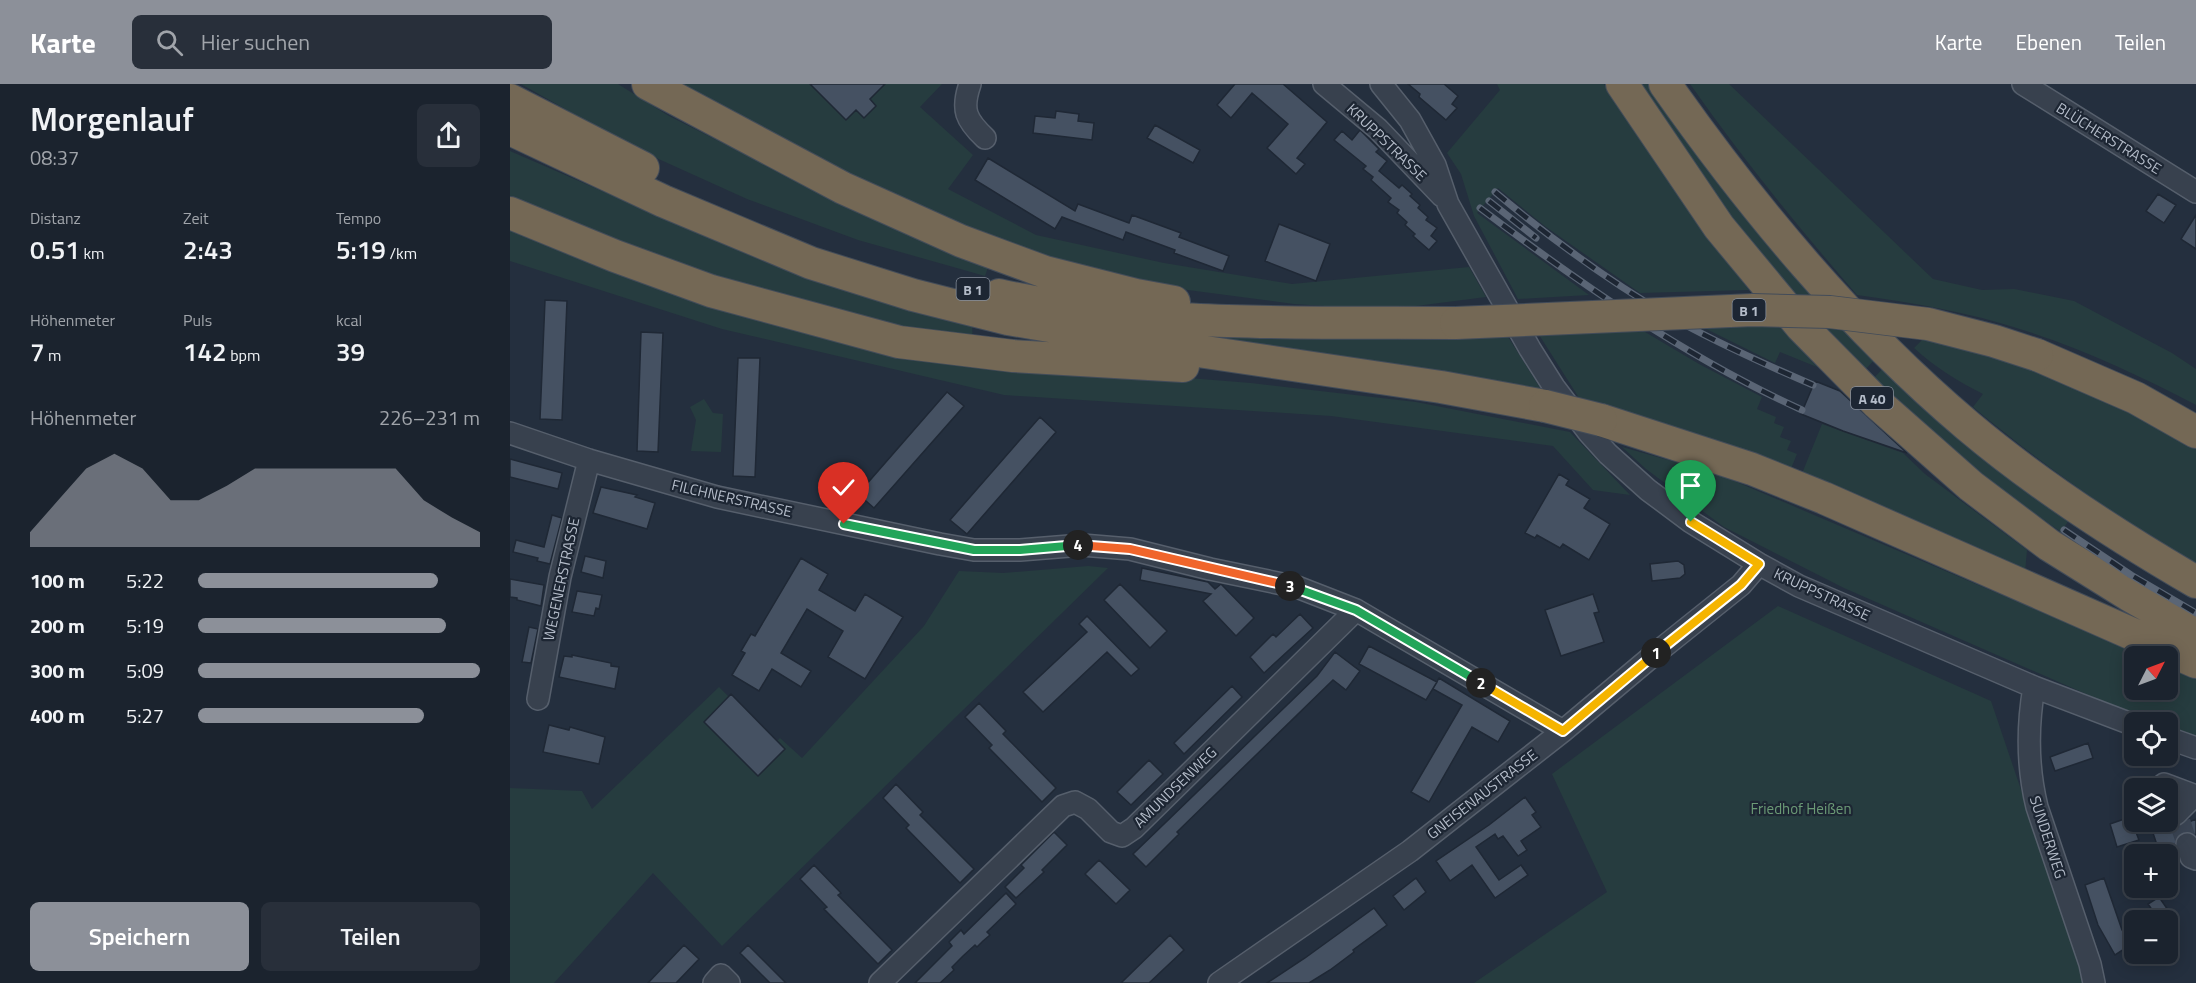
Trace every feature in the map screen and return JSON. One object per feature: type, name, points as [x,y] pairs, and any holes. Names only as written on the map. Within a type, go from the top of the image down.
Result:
[{"type":"highway","points":[[648,84],[843,188],[961,241],[1046,272],[1136,295],[1284,322]]},
{"type":"highway","name":"A 40","points":[[1622,84],[1719,227],[1801,326],[1877,403],[1971,486],[2049,545],[2129,595],[2196,633]]},
{"type":"highway","name":"A 40","points":[[1665,84],[1706,143],[1798,257],[1857,321],[1921,383],[1969,426],[2021,467],[2102,524],[2196,582]]},
{"type":"highway","points":[[514,117],[663,201],[811,263],[913,295],[1008,319],[1545,406],[1601,420],[1752,469],[1824,498],[2196,662]]},
{"type":"highway","name":"B 1","points":[[514,117],[819,246],[917,277],[1009,297],[1131,316],[1284,322],[1456,323],[1753,310],[1830,312],[1928,324],[2037,355],[2136,398],[2196,432]]},
{"type":"highway","points":[[510,213],[615,256],[711,291],[899,342],[1013,357],[1363,376]]},
{"type":"street","points":[[970,84],[966,114],[972,125],[985,138]]},
{"type":"street","name":"KRUPPSTRASSE","points":[[1324,84],[1378,129],[1448,204]]},
{"type":"street","name":"KRUPPSTRASSE","points":[[1381,84],[1410,120],[1436,165],[1448,204],[1530,349],[1567,407],[1608,454],[1648,490],[1691,522],[1799,586],[2034,687],[2124,721]]},
{"type":"street","name":"BLÜCHERSTRASSE","points":[[2023,84],[2196,192]]},
{"type":"street","name":"FILCHNERSTRASSE","points":[[510,433],[589,460],[717,497],[974,550],[1020,550],[1082,545],[1130,549],[1297,587],[1356,610],[1563,731]]},
{"type":"street","name":"WEGENERSTRASSE","points":[[538,699],[560,577],[589,460]]},
{"type":"street","name":"GNEISENAUSTRASSE","points":[[1218,983],[1410,850],[1563,731],[1741,585],[1759,564]]},
{"type":"street","name":"AMUNDSENWEG","points":[[880,983],[1063,806],[1075,802],[1088,809],[1111,832],[1122,836],[1134,828],[1356,610]]},
{"type":"street","name":"SUNDERWEG","points":[[2034,687],[2029,714],[2030,781],[2090,964],[2094,983]]},
{"type":"street","points":[[2178,742],[2196,748]]},
{"type":"street","points":[[2178,789],[2195,796],[2178,813]]},
{"type":"street","points":[[714,983],[721,975],[729,983]]},
{"type":"green space","points":[[521,84],[618,84],[669,116],[866,215],[991,259],[985,276],[858,240],[747,199],[632,147]]},
{"type":"green space","points":[[675,84],[942,84],[920,107],[973,155],[948,189],[1036,235],[1164,263],[1292,284],[1469,267],[1486,297],[1385,310],[1294,304],[1165,287],[1044,257],[932,218]]},
{"type":"green space","points":[[1497,84],[1604,84],[1638,137],[1749,290],[1640,293],[1546,227],[1498,188],[1477,213],[1589,295],[1518,299],[1474,216],[1461,174],[1447,153],[1500,90]]},
{"type":"green space","points":[[1639,84],[1653,84],[1877,357],[1864,371],[1820,326],[1742,233]]},
{"type":"green space","points":[[1690,84],[1729,84],[1933,279],[1982,290],[2014,289],[2074,301],[2172,353],[2196,369],[2196,405],[2111,364],[2023,330],[1962,313],[1857,295],[1771,192]]},
{"type":"green space","points":[[510,151],[772,265],[874,300],[972,325],[973,343],[749,295],[510,204]]},
{"type":"green space","points":[[510,228],[581,258],[745,317],[902,355],[1251,383],[1416,402],[1570,432],[1630,495],[1593,490],[1553,446],[1331,416],[1004,395],[722,329],[510,261]]},
{"type":"green space","points":[[1694,323],[1778,323],[1817,367],[1780,352],[1775,363]]},
{"type":"green space","points":[[1635,326],[1699,364],[1762,397],[1757,409],[1776,417],[1774,423],[1784,427],[1780,437],[1791,441],[1787,450],[1797,454],[1790,471],[1581,401],[1536,330]]},
{"type":"green space","points":[[1197,331],[1505,332],[1542,391],[1198,340]]},
{"type":"green space","points":[[1924,338],[2041,370],[2196,442],[2196,563],[2137,528],[2081,490],[1973,407],[1983,394],[1947,373],[1914,348]]},
{"type":"green space","points":[[1886,365],[2071,517],[2061,532],[2005,493],[1953,451],[1873,379]]},
{"type":"green space","points":[[704,399],[713,413],[723,414],[721,452],[691,451],[696,420],[690,407]]},
{"type":"green space","points":[[1822,424],[1903,453],[1925,474],[2027,550],[2025,573],[1801,476]]},
{"type":"green space","points":[[1622,447],[1718,474],[2124,647],[2124,700],[2178,700],[2178,670],[2196,679],[2196,736],[2178,730],[2178,712],[2127,712],[1844,588],[1724,527],[1646,469]]},
{"type":"green space","points":[[1088,566],[1108,568],[722,946],[653,873],[554,983],[510,983],[510,788],[582,791],[592,809],[719,687],[729,697],[731,694],[777,741],[780,738],[802,758],[924,626],[959,571],[1003,573]]},
{"type":"green space","name":"Friedhof Heißen","points":[[1778,606],[1991,701],[2084,976],[2083,983],[1474,983],[1607,892],[1552,774]]},
{"type":"building","points":[[810,84],[885,84],[870,99],[876,106],[864,118],[856,110],[846,120]]},
{"type":"building","points":[[1235,84],[1283,84],[1327,122],[1297,158],[1305,164],[1296,174],[1267,148],[1288,124],[1252,93],[1231,118],[1217,105]]},
{"type":"building","points":[[1408,84],[1444,84],[1458,96],[1452,104],[1457,108],[1446,120],[1419,97],[1420,94]]},
{"type":"building","points":[[1056,111],[1079,114],[1078,121],[1094,123],[1092,140],[1033,133],[1035,116],[1055,118]]},
{"type":"building","points":[[1155,125],[1200,150],[1193,163],[1147,138]]},
{"type":"building","points":[[1360,130],[1379,149],[1376,152],[1387,161],[1379,171],[1399,188],[1402,185],[1412,194],[1410,196],[1420,205],[1418,208],[1428,217],[1426,220],[1437,228],[1431,236],[1437,241],[1429,250],[1413,236],[1415,234],[1405,225],[1407,222],[1397,213],[1399,210],[1388,202],[1391,198],[1371,180],[1373,177],[1363,169],[1366,166],[1334,140],[1342,131],[1352,140]]},
{"type":"building","points":[[988,158],[1075,211],[1078,204],[1129,223],[1132,215],[1181,233],[1179,237],[1229,256],[1223,271],[1126,232],[1123,240],[1062,217],[1055,229],[975,180]]},
{"type":"building","points":[[2158,194],[2176,205],[2164,223],[2146,211]]},
{"type":"building","points":[[2196,215],[2196,249],[2181,239]]},
{"type":"building","points":[[1279,224],[1330,244],[1316,281],[1265,261]]},
{"type":"building","points":[[545,300],[567,301],[562,420],[540,419]]},
{"type":"building","points":[[641,332],[663,333],[658,452],[637,451]]},
{"type":"building","points":[[738,358],[760,358],[755,477],[733,476]]},
{"type":"building","points":[[1815,381],[1840,391],[1907,453],[1801,414]]},
{"type":"building","points":[[947,392],[964,406],[874,508],[858,494]]},
{"type":"building","points":[[1040,417],[1056,432],[967,534],[950,520]]},
{"type":"building","points":[[510,459],[562,473],[558,489],[510,477]]},
{"type":"building","points":[[1559,474],[1569,480],[1566,485],[1590,499],[1584,508],[1610,524],[1589,560],[1563,544],[1560,548],[1537,535],[1535,538],[1525,533]]},
{"type":"building","points":[[601,487],[637,495],[635,497],[655,503],[647,529],[593,513]]},
{"type":"building","points":[[552,515],[562,518],[550,564],[537,561],[538,558],[513,552],[516,540],[544,547]]},
{"type":"building","points":[[585,556],[606,561],[603,578],[581,572]]},
{"type":"building","points":[[801,558],[828,574],[819,590],[855,611],[865,594],[903,617],[865,679],[828,657],[843,631],[807,609],[781,653],[811,671],[801,687],[772,669],[759,691],[732,675],[745,653],[741,651],[751,634],[755,636]]},
{"type":"building","points":[[1678,561],[1684,565],[1685,574],[1680,578],[1652,581],[1650,564]]},
{"type":"building","points":[[1142,568],[1208,582],[1215,589],[1221,584],[1254,618],[1236,636],[1203,601],[1211,594],[1140,580]]},
{"type":"building","points":[[510,579],[544,585],[541,606],[510,597]]},
{"type":"building","points":[[1120,584],[1167,631],[1150,648],[1104,600]]},
{"type":"building","points":[[577,591],[602,595],[599,609],[596,608],[594,616],[572,612]]},
{"type":"building","points":[[1593,594],[1599,612],[1594,613],[1604,642],[1561,656],[1545,610]]},
{"type":"building","points":[[1300,614],[1313,628],[1264,673],[1250,657],[1273,634],[1276,637]]},
{"type":"building","points":[[1087,616],[1139,669],[1131,676],[1107,652],[1043,712],[1023,692],[1087,632],[1079,624]]},
{"type":"building","points":[[529,627],[538,629],[531,663],[522,662]]},
{"type":"building","points":[[1369,646],[1437,682],[1426,700],[1359,664]]},
{"type":"building","points":[[1335,652],[1360,671],[1346,690],[1333,680],[1177,832],[1179,834],[1146,867],[1133,854],[1317,676]]},
{"type":"building","points":[[572,655],[611,663],[611,666],[619,667],[615,689],[559,677],[564,656],[572,657]]},
{"type":"building","points":[[1439,678],[1510,721],[1498,742],[1472,727],[1429,802],[1411,792],[1462,705],[1433,689]]},
{"type":"building","points":[[1232,686],[1242,697],[1184,754],[1174,743]]},
{"type":"building","points":[[731,694],[785,749],[758,776],[704,722]]},
{"type":"building","points":[[979,703],[1006,731],[1003,734],[1056,788],[1042,802],[989,748],[992,745],[965,717]]},
{"type":"building","points":[[549,725],[569,730],[570,727],[605,737],[599,764],[543,752]]},
{"type":"building","points":[[2088,743],[2093,758],[2055,771],[2050,757]]},
{"type":"building","points":[[1149,760],[1163,774],[1131,805],[1117,792]]},
{"type":"building","points":[[896,784],[923,812],[920,815],[974,869],[960,883],[906,828],[909,825],[883,798]]},
{"type":"building","points":[[1525,797],[1536,812],[1532,815],[1541,827],[1521,841],[1527,850],[1518,856],[1503,836],[1498,839],[1495,834],[1476,847],[1499,880],[1521,865],[1528,875],[1495,898],[1472,865],[1450,881],[1436,861]]},
{"type":"building","points":[[2124,819],[2124,832],[2136,832],[2139,840],[2117,847],[2110,824]]},
{"type":"building","points":[[2196,819],[2196,835],[2183,832],[2177,836],[2175,844],[2157,844],[2153,833],[2178,832],[2180,826]]},
{"type":"building","points":[[1054,832],[1067,845],[1042,870],[1044,872],[1016,898],[1005,887],[1024,868],[1021,865]]},
{"type":"building","points":[[1099,860],[1130,890],[1116,904],[1085,874]]},
{"type":"building","points":[[814,865],[841,893],[838,895],[892,950],[878,964],[824,909],[827,907],[800,879]]},
{"type":"building","points":[[1416,878],[1426,892],[1404,910],[1393,896]]},
{"type":"building","points":[[2104,878],[2124,933],[2124,949],[2115,955],[2098,925],[2085,885]]},
{"type":"building","points":[[1006,893],[1016,904],[987,932],[990,935],[963,956],[952,967],[954,970],[940,983],[915,983],[952,946],[949,942],[961,930],[964,934]]},
{"type":"building","points":[[2160,898],[2168,910],[2152,910],[2148,904]]},
{"type":"building","points":[[1374,908],[1387,925],[1330,970],[1309,983],[1267,983],[1305,958]]},
{"type":"building","points":[[1170,935],[1184,950],[1149,983],[1121,983]]},
{"type":"building","points":[[684,945],[699,959],[676,983],[648,983]]},
{"type":"building","points":[[748,945],[786,983],[770,983],[740,953]]},
{"type":"tunnel","points":[[2180,822],[2187,844]]},
{"type":"railway","points":[[1495,192],[1579,258],[1646,302],[1722,344],[1813,385]]},
{"type":"railway","points":[[1489,201],[1536,238]]},
{"type":"railway","points":[[1480,208],[1557,265],[1636,318],[1717,367],[1802,410]]},
{"type":"railway","points":[[2064,530],[2131,575],[2196,613]]},
{"type":"route","points":[[844,524],[974,550],[1020,550],[1082,545],[1130,549],[1297,587],[1356,610],[1563,731],[1741,585],[1759,564],[1691,522]]}]
